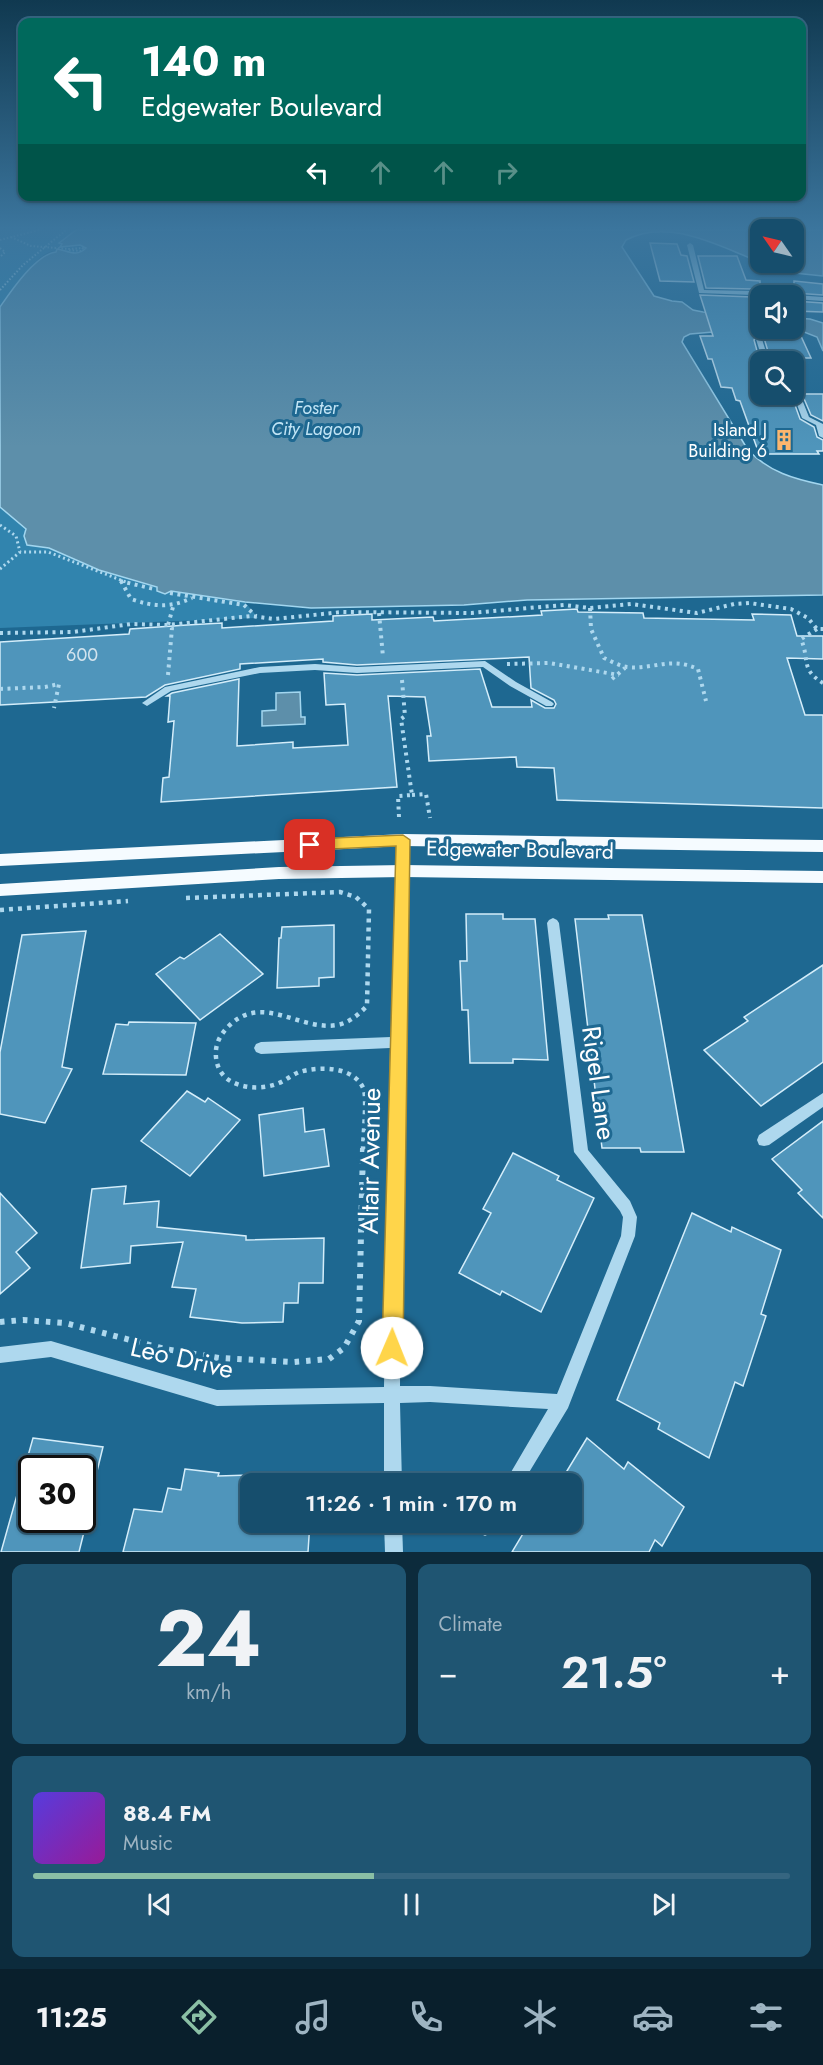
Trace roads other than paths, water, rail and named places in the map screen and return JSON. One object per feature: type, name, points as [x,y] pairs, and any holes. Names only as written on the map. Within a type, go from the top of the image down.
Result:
[{"type":"main road","name":"Edgewater Boulevard","points":[[0,860],[403,840],[823,846]]},
{"type":"main road","name":"Edgewater Boulevard","points":[[0,890],[279,873],[404,871],[823,877]]},
{"type":"street","points":[[759,339],[763,351]]},
{"type":"street","points":[[801,405],[806,418],[819,424],[823,436]]},
{"type":"street","points":[[147,703],[168,689],[260,670],[315,667],[378,669],[485,664],[513,684],[549,704]]},
{"type":"street","name":"Altair Avenue","points":[[393,1473],[397,1042],[404,871],[403,840]]},
{"type":"street","name":"Rigel Lane","points":[[519,1473],[562,1402],[628,1236],[630,1217],[625,1206],[581,1152],[553,922]]},
{"type":"street","points":[[261,1048],[397,1042]]},
{"type":"street","points":[[764,1140],[823,1098]]},
{"type":"street","name":"Leo Drive","points":[[0,1355],[51,1349],[217,1398],[392,1395]]},
{"type":"street","points":[[392,1395],[430,1394],[562,1402]]},
{"type":"street","points":[[393,1533],[394,1552]]},
{"type":"water","name":"Foster City Lagoon","points":[[3,302],[683,302],[693,310],[703,312],[750,314],[750,327],[728,326],[713,332],[690,334],[684,337],[682,342],[748,450],[764,464],[783,474],[823,485],[823,595],[527,600],[464,605],[311,608],[245,602],[171,591],[165,594],[157,591],[157,587],[99,570],[49,548],[27,545],[24,536],[26,529],[0,507],[0,307]]},
{"type":"water","points":[[804,319],[823,323],[823,351],[817,337],[804,332]]},
{"type":"water","points":[[300,692],[301,717],[305,717],[305,724],[262,726],[262,711],[276,710],[276,693]]},
{"type":"place","name":"Island J Building 6","points":[[784,440]]}]
